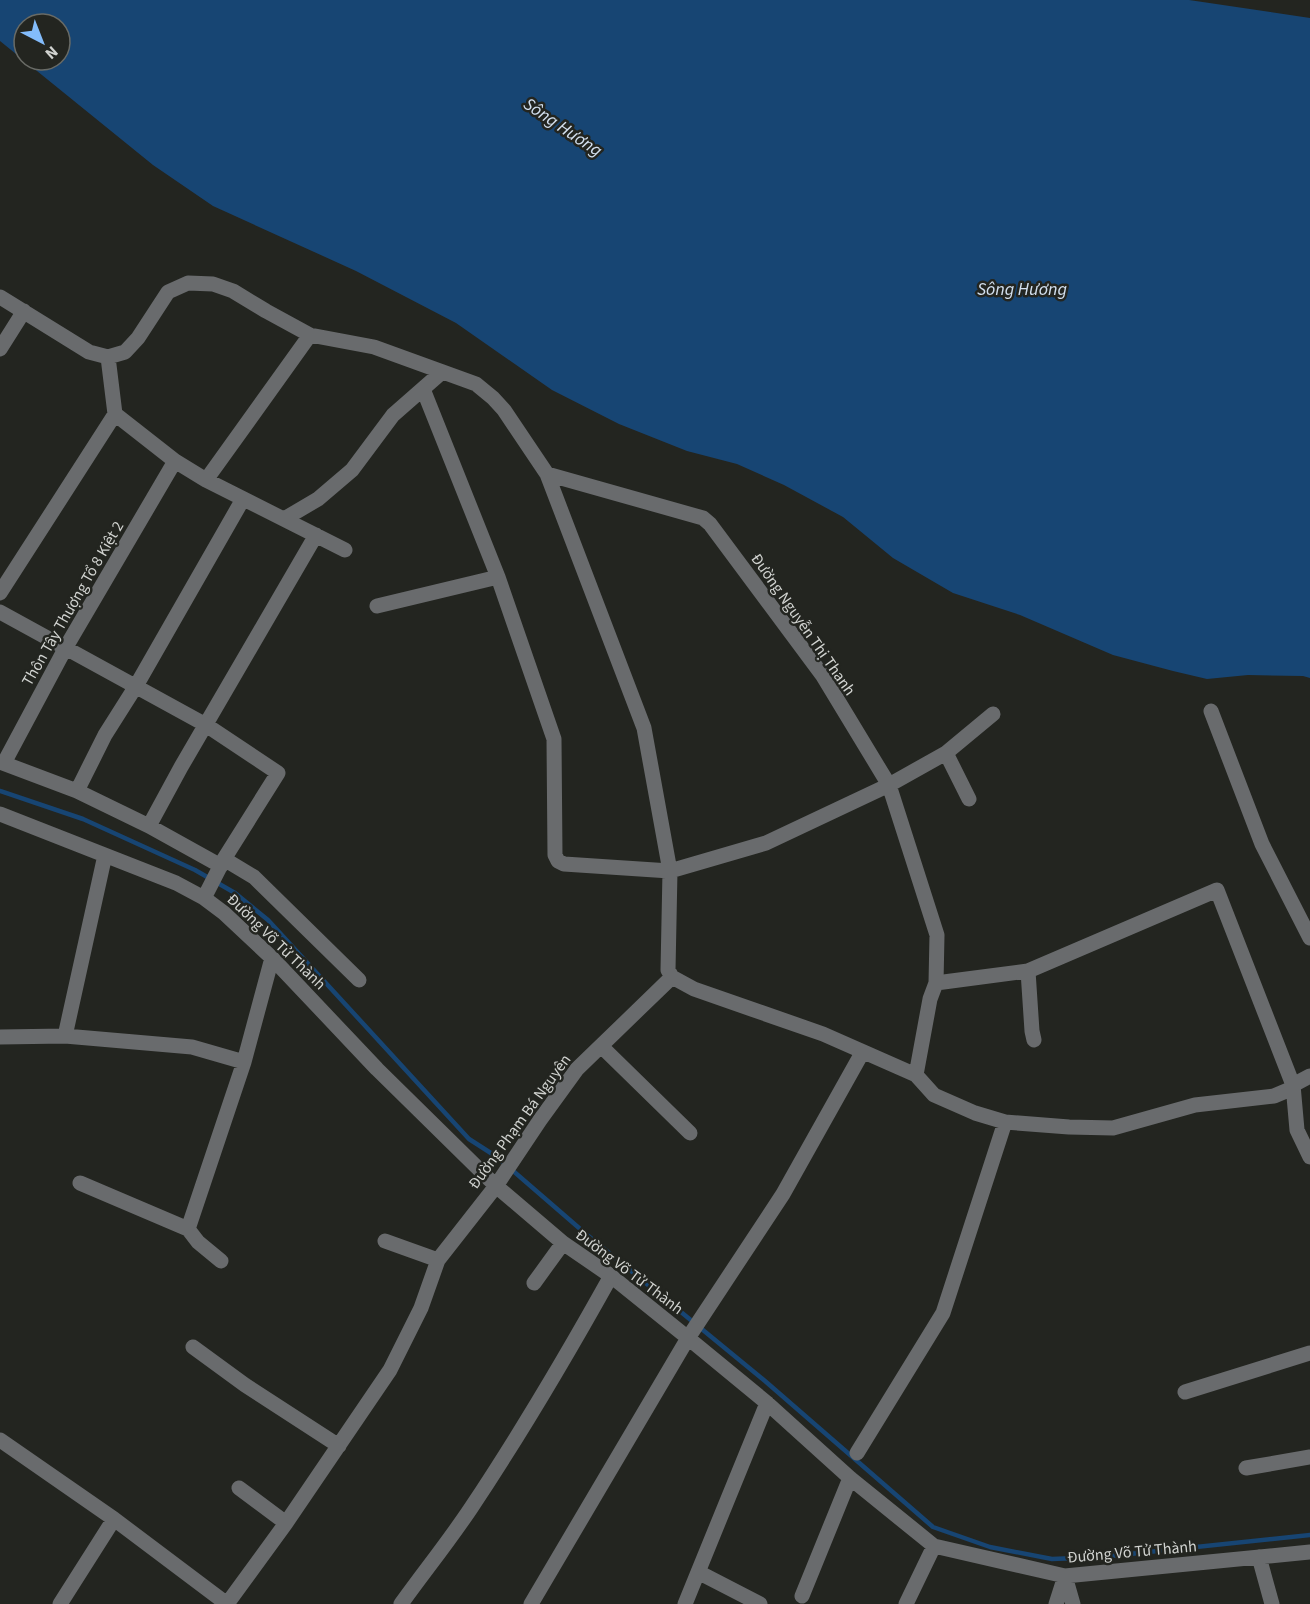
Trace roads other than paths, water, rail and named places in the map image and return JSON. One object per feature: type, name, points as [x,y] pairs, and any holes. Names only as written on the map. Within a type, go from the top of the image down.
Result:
[{"type":"street","points":[[0,297],[89,352],[108,357],[125,352],[138,338],[168,291],[188,283],[213,284],[233,291],[310,335],[374,347],[476,384],[494,398],[547,474],[644,728],[670,871],[668,970],[672,978],[823,1034],[916,1075],[934,1095],[975,1113],[1005,1122],[1113,1128],[1195,1105],[1274,1096],[1310,1076]]},
{"type":"street","points":[[0,349],[24,311]]},
{"type":"street","points":[[206,480],[310,335]]},
{"type":"street","points":[[0,593],[115,414],[108,357]]},
{"type":"street","points":[[284,519],[318,499],[352,470],[393,416],[442,372]]},
{"type":"street","points":[[423,389],[498,577],[554,739],[555,855],[558,861],[564,864],[670,871],[766,843],[889,785],[946,753],[993,714]]},
{"type":"street","points":[[115,414],[175,461],[206,480],[345,550]]},
{"type":"street","name":"Thôn Tây Thượng Tổ 8 Kiệt 2","points":[[2,763],[66,647],[175,461]]},
{"type":"street","name":"Đường Nguyễn Thị Thanh","points":[[547,474],[704,518],[710,525],[823,676],[889,785],[937,935],[936,983]]},
{"type":"street","points":[[77,791],[105,735],[136,686],[243,499]]},
{"type":"street","points":[[149,826],[316,535]]},
{"type":"street","points":[[377,606],[498,577]]},
{"type":"street","points":[[0,612],[206,725],[278,772],[223,862],[204,898]]},
{"type":"street","points":[[1211,711],[1263,844],[1310,938]]},
{"type":"street","points":[[946,753],[969,799]]},
{"type":"street","points":[[2,763],[77,791],[254,877],[359,980]]},
{"type":"street","name":"Đường Võ Tử Thành","points":[[0,814],[176,883],[204,898],[224,913],[272,958],[377,1069],[564,1243],[690,1336],[850,1478],[934,1546],[1065,1576],[1310,1552]]},
{"type":"street","points":[[65,1036],[105,855]]},
{"type":"street","points":[[916,1075],[930,999],[936,983],[1028,971],[1217,890],[1293,1086],[1298,1130],[1310,1157]]},
{"type":"street","points":[[188,1229],[244,1062],[272,958]]},
{"type":"street","points":[[1028,971],[1034,1040]]},
{"type":"street","name":"Đường Phạm Bá Nguyên","points":[[227,1604],[286,1523],[390,1370],[422,1308],[438,1260],[499,1181],[577,1069],[672,978]]},
{"type":"street","points":[[0,1037],[65,1036],[192,1047],[244,1062]]},
{"type":"street","points":[[602,1046],[690,1133]]},
{"type":"street","points":[[531,1604],[702,1316],[783,1194],[862,1053]]},
{"type":"street","points":[[857,1453],[943,1312],[1005,1122]]},
{"type":"street","points":[[80,1183],[188,1229],[198,1242],[221,1261]]},
{"type":"street","points":[[385,1240],[438,1260]]},
{"type":"street","points":[[534,1283],[564,1243]]},
{"type":"street","points":[[401,1604],[469,1510],[515,1440],[611,1276]]},
{"type":"street","points":[[192,1347],[245,1385],[339,1446]]},
{"type":"street","points":[[1185,1392],[1310,1353]]},
{"type":"street","points":[[685,1604],[767,1403]]},
{"type":"street","points":[[0,1440],[114,1519],[227,1604]]},
{"type":"street","points":[[1246,1468],[1310,1457]]},
{"type":"street","points":[[802,1596],[850,1478]]},
{"type":"street","points":[[239,1488],[286,1523]]},
{"type":"street","points":[[60,1604],[114,1519]]},
{"type":"street","points":[[906,1604],[934,1546]]},
{"type":"street","points":[[1258,1557],[1272,1604]]},
{"type":"street","points":[[698,1572],[760,1604]]},
{"type":"street","points":[[1056,1604],[1065,1576]]},
{"type":"street","points":[[1065,1576],[1073,1604]]},
{"type":"water","name":"Sông Hương","points":[[0,0],[1189,0],[1310,18],[1310,678],[1248,675],[1207,679],[1173,671],[1113,655],[1020,615],[953,593],[893,558],[843,517],[784,485],[737,464],[687,451],[619,424],[552,390],[456,323],[356,271],[213,206],[153,165],[38,72],[72,72],[72,12],[12,12],[12,51],[0,41]]},
{"type":"waterway","points":[[0,791],[83,819],[195,870],[235,893],[268,920],[469,1139],[497,1157],[586,1234],[765,1381],[933,1527],[990,1547],[1052,1559],[1101,1557],[1310,1535]]}]
